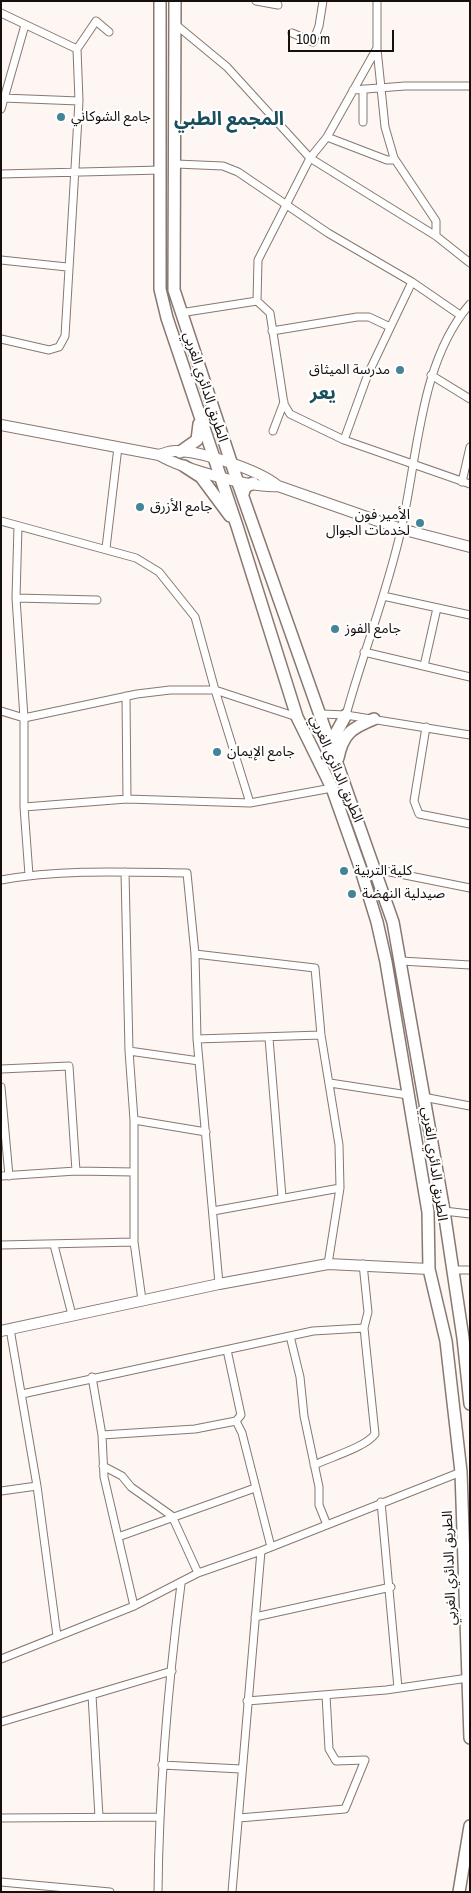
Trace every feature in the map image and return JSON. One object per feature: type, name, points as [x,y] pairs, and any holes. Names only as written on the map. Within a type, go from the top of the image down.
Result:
[{"type":"main road","name":"الطريق الدائري الغربي","points":[[160,1],[160,289],[167,318],[212,457],[238,526],[297,717],[332,788],[378,922],[428,1212],[429,1269],[446,1341],[465,1471],[470,1738]]},
{"type":"main road","name":"الطريق الدائري الغربي","points":[[175,1],[176,164],[174,290],[180,313],[237,480],[338,760],[393,922],[444,1211],[452,1270],[467,1337],[470,1404]]},
{"type":"main road","points":[[160,22],[175,24]]},
{"type":"main road","points":[[180,452],[197,440],[200,419]]},
{"type":"main road","points":[[184,466],[201,477],[238,526]]},
{"type":"main road","points":[[243,494],[245,487],[253,483]]},
{"type":"main road","points":[[338,760],[336,733],[346,715]]},
{"type":"main road","points":[[338,760],[341,741],[357,726],[374,719]]},
{"type":"main road","points":[[360,867],[375,869]]},
{"type":"main road","points":[[408,1095],[423,1097]]},
{"type":"main road","points":[[446,1341],[467,1337]]},
{"type":"main road","points":[[459,1892],[470,1826]]},
{"type":"street","points":[[256,1],[278,5]]},
{"type":"street","points":[[292,33],[313,42],[319,26],[323,1]]},
{"type":"street","points":[[377,1],[377,48],[385,126],[395,160],[436,221],[436,236]]},
{"type":"street","points":[[1,13],[77,49]]},
{"type":"street","points":[[1,339],[48,350],[59,347],[65,336],[73,173],[79,101],[77,49],[96,21],[109,32]]},
{"type":"street","points":[[175,24],[227,67],[310,158],[436,236],[470,263]]},
{"type":"street","points":[[1,109],[25,25]]},
{"type":"street","points":[[377,48],[327,138],[310,158],[258,260],[257,301],[270,313],[284,402],[290,414],[344,440],[470,484]]},
{"type":"street","points":[[353,90],[470,86]]},
{"type":"street","points":[[363,89],[364,122]]},
{"type":"street","points":[[3,98],[79,101]]},
{"type":"street","points":[[327,138],[387,160],[395,160]]},
{"type":"street","points":[[176,164],[224,166],[238,172],[285,204],[412,282],[460,316]]},
{"type":"street","points":[[1,174],[161,170]]},
{"type":"street","points":[[1,260],[68,268]]},
{"type":"street","points":[[344,440],[368,374],[412,282]]},
{"type":"street","points":[[180,313],[257,301]]},
{"type":"street","points":[[346,715],[364,652],[383,596],[401,530],[412,465],[431,375],[460,316],[470,304]]},
{"type":"street","points":[[272,331],[356,317],[368,317],[390,327]]},
{"type":"street","points":[[431,375],[470,398]]},
{"type":"street","points":[[273,431],[284,402]]},
{"type":"street","points":[[1,425],[159,455],[184,466],[219,476],[278,486],[401,530],[470,547]]},
{"type":"street","points":[[106,548],[118,447]]},
{"type":"street","points":[[462,482],[470,447]]},
{"type":"street","points":[[159,455],[174,451],[212,457],[270,479],[278,486]]},
{"type":"street","points":[[1,521],[106,548],[136,558],[159,572],[195,617],[215,690],[250,803]]},
{"type":"street","points":[[18,526],[16,598],[24,718],[24,808],[29,875]]},
{"type":"street","points":[[383,596],[470,615]]},
{"type":"street","points":[[16,598],[97,600]]},
{"type":"street","points":[[424,666],[437,608]]},
{"type":"street","points":[[364,652],[470,677]]},
{"type":"street","points":[[1,711],[24,718],[126,696],[170,690],[215,690],[297,717]]},
{"type":"street","points":[[126,696],[127,799]]},
{"type":"street","points":[[321,714],[346,715],[426,726],[470,735]]},
{"type":"street","points":[[426,726],[414,801],[419,814],[470,824]]},
{"type":"street","points":[[24,808],[127,799],[250,803],[332,788]]},
{"type":"street","points":[[375,869],[470,888]]},
{"type":"street","points":[[125,872],[129,1050],[134,1120],[134,1242],[142,1300]]},
{"type":"street","points":[[1,880],[29,875],[125,872],[187,874],[194,954],[197,1039],[219,1284]]},
{"type":"street","points":[[194,954],[315,968],[321,1035],[339,1145],[340,1188],[328,1264]]},
{"type":"street","points":[[401,961],[470,965]]},
{"type":"street","points":[[197,1039],[321,1035]]},
{"type":"street","points":[[270,1038],[282,1198]]},
{"type":"street","points":[[129,1050],[199,1061]]},
{"type":"street","points":[[1,1069],[69,1066],[76,1171]]},
{"type":"street","points":[[330,1083],[408,1095]]},
{"type":"street","points":[[1,1086],[5,1176],[76,1171],[134,1172]]},
{"type":"street","points":[[423,1097],[470,1106]]},
{"type":"street","points":[[134,1120],[206,1132]]},
{"type":"street","points":[[212,1211],[340,1188]]},
{"type":"street","points":[[444,1211],[470,1214]]},
{"type":"street","points":[[1,1245],[134,1242]]},
{"type":"street","points":[[54,1245],[72,1315]]},
{"type":"street","points":[[57,1636],[37,1486],[22,1394],[6,1330],[219,1284],[328,1264],[363,1264],[429,1269]]},
{"type":"street","points":[[314,1465],[336,1454],[369,1442],[375,1434],[364,1328],[368,1312],[363,1264]]},
{"type":"street","points":[[452,1270],[470,1270]]},
{"type":"street","points":[[22,1394],[92,1377],[313,1331],[364,1328]]},
{"type":"street","points":[[290,1336],[300,1377],[304,1416],[319,1487],[319,1505],[327,1524]]},
{"type":"street","points":[[102,1435],[195,1429],[236,1421],[240,1415],[227,1350]]},
{"type":"street","points":[[92,1377],[102,1435],[103,1466],[134,1606]]},
{"type":"street","points":[[236,1421],[242,1433],[271,1548]]},
{"type":"street","points":[[103,1466],[122,1476],[131,1487],[172,1516],[198,1574]]},
{"type":"street","points":[[1,1659],[134,1606],[182,1584],[198,1574],[271,1548],[381,1502],[465,1471]]},
{"type":"street","points":[[1,1492],[37,1486]]},
{"type":"street","points":[[118,1537],[172,1516],[255,1488]]},
{"type":"street","points":[[381,1502],[391,1587],[398,1688]]},
{"type":"street","points":[[232,1892],[240,1818],[241,1769],[261,1551]]},
{"type":"street","points":[[158,1892],[162,1766],[182,1584]]},
{"type":"street","points":[[255,1617],[391,1587]]},
{"type":"street","points":[[1,1722],[172,1670]]},
{"type":"street","points":[[248,1701],[398,1688],[468,1678]]},
{"type":"street","points":[[92,1695],[100,1817]]},
{"type":"street","points":[[240,1818],[345,1809],[365,1760],[336,1761],[329,1749],[326,1695]]},
{"type":"street","points":[[162,1766],[241,1769]]},
{"type":"street","points":[[1,1818],[159,1817]]},
{"type":"street","points":[[1,1882],[110,1892]]},
{"type":"place","name":"جامع الشوكاني","points":[[61,117]]},
{"type":"place","name":"مدرسة الميثاق","points":[[400,370]]},
{"type":"place","name":"جامع الأزرق","points":[[140,507]]},
{"type":"place","name":"الأمير فون لخدمات الجوال","points":[[420,523]]},
{"type":"place","name":"جامع الفوز","points":[[335,629]]},
{"type":"place","name":"جامع الإيمان","points":[[217,752]]},
{"type":"place","name":"كلية التربية","points":[[344,871]]},
{"type":"place","name":"صيدلية النهضة","points":[[352,894]]},
{"type":"district","name":"المجمع الطبي","points":[[229,120]]},
{"type":"district","name":"يعر","points":[[323,394]]}]
